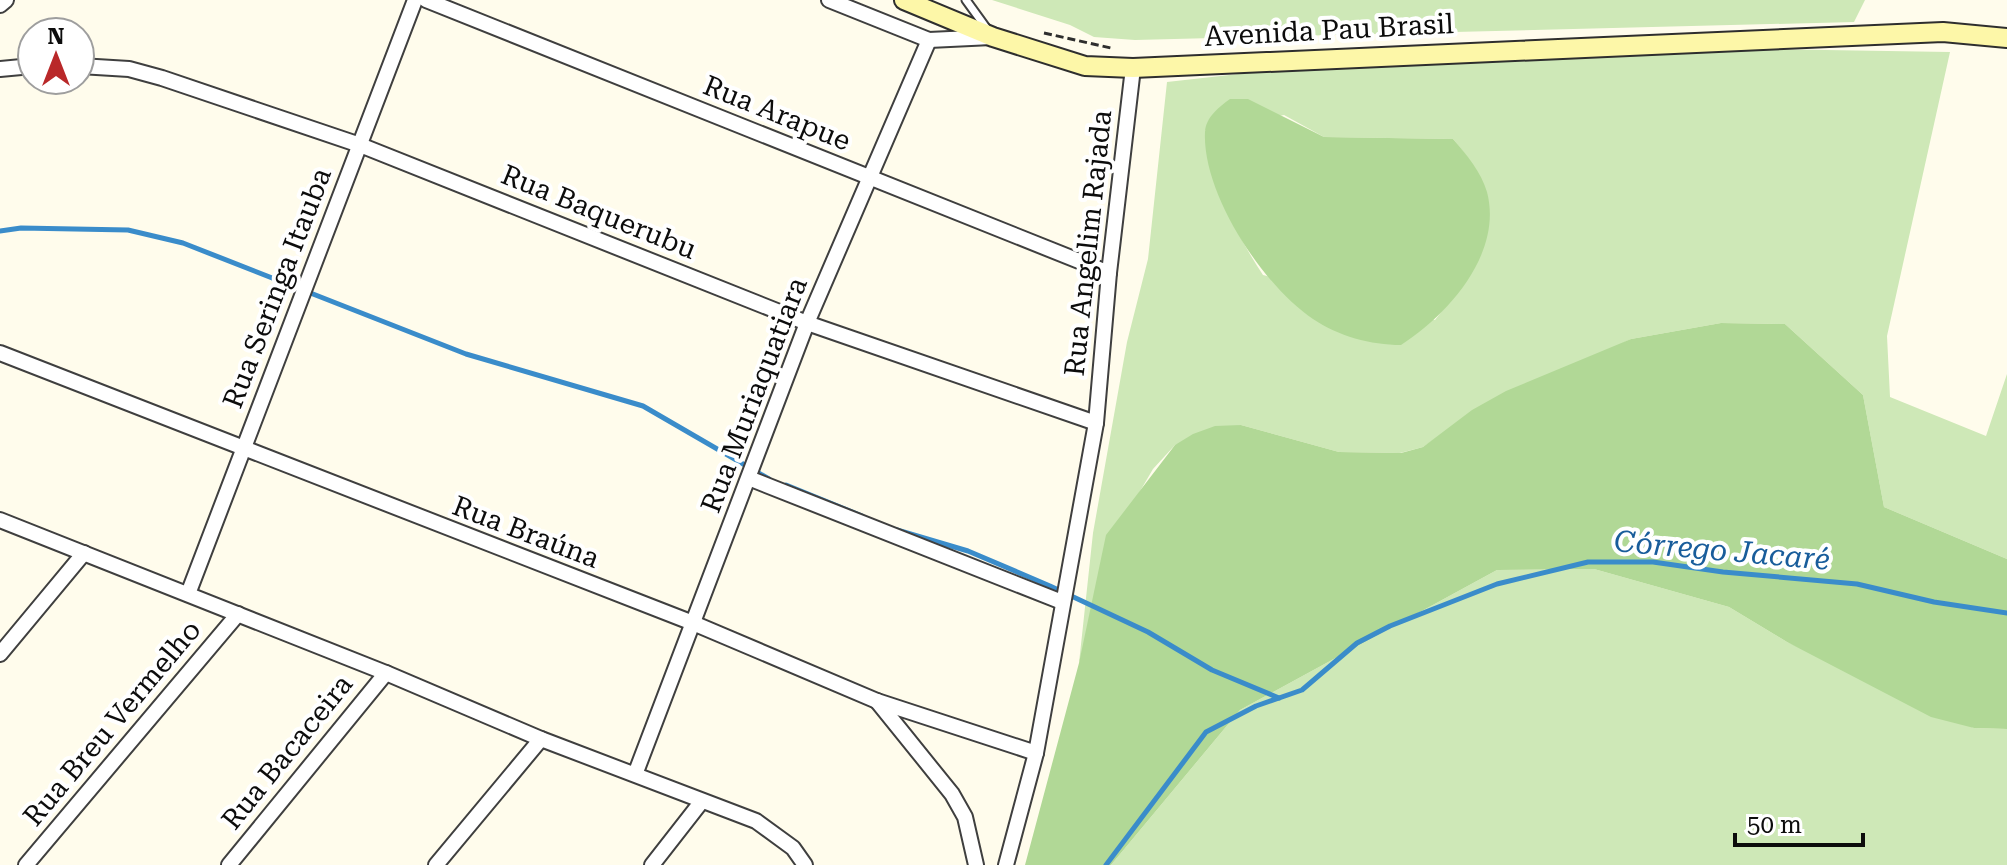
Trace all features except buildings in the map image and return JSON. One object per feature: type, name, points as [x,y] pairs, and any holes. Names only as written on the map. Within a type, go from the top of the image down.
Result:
[{"type":"main road","name":"Avenida Pau Brasil","points":[[904,0],[993,37],[1085,66],[1133,68],[1896,33],[1943,32],[2007,38]]},
{"type":"street","points":[[0,5],[6,0]]},
{"type":"street","name":"Rua Seringa Itauba","points":[[188,594],[415,0]]},
{"type":"street","name":"Rua Arapue","points":[[426,0],[1109,273]]},
{"type":"street","name":"Avenida Pau Brasil","points":[[829,0],[929,40],[993,37]]},
{"type":"street","name":"Rua Muriaquatiara","points":[[636,772],[807,323],[929,40]]},
{"type":"street","name":"Rua Baquerubu","points":[[96,68],[140,72],[360,145],[807,323],[1096,423]]},
{"type":"street","name":"Rua Angelim Rajada","points":[[1064,594],[1096,423],[1109,273],[1133,68]]},
{"type":"street","name":"Rua Braúna","points":[[0,353],[242,450],[693,623],[877,701],[1036,753]]},
{"type":"street","points":[[753,471],[1064,594],[1036,753],[1006,865]]},
{"type":"street","points":[[0,520],[386,673],[541,739],[636,772],[756,821],[793,848],[805,865]]},
{"type":"street","points":[[0,654],[84,553]]},
{"type":"street","name":"Rua Breu Vermelho","points":[[26,865],[238,614]]},
{"type":"street","name":"Rua Bacaceira","points":[[229,865],[386,673]]},
{"type":"street","points":[[877,701],[952,794],[965,817],[976,865]]},
{"type":"street","points":[[436,865],[541,739]]},
{"type":"street","points":[[652,865],[702,801]]},
{"type":"lane","points":[[966,1],[993,37]]},
{"type":"green space","points":[[992,0],[1865,0],[1854,22],[1135,40],[1094,37],[1070,25]]},
{"type":"green space","points":[[1769,49],[1950,52],[1887,336],[1890,397],[1986,436],[2007,374],[2007,559],[1884,507],[1863,395],[1785,324],[1721,323],[1631,339],[1448,430],[1423,447],[1400,453],[1339,452],[1241,425],[1175,445],[1153,469],[1136,498],[1079,663],[1093,533],[1127,342],[1148,259],[1167,82],[1300,67]],"holes":[[[1284,115],[1324,137],[1453,139],[1472,165],[1484,188],[1488,211],[1486,232],[1468,275],[1435,320],[1263,275],[1252,258],[1219,187],[1205,130]]]},
{"type":"green space","points":[[1230,99],[1248,99],[1324,137],[1453,139],[1481,178],[1487,192],[1490,215],[1487,237],[1479,259],[1468,280],[1437,317],[1401,345],[1367,341],[1344,335],[1313,319],[1275,284],[1239,236],[1214,182],[1207,156],[1205,132],[1210,117]]},
{"type":"green space","points":[[1721,323],[1785,324],[1863,395],[1884,507],[2007,559],[2007,729],[1974,728],[1931,717],[1787,642],[1729,607],[1594,569],[1497,570],[1240,710],[1111,865],[1025,865],[1079,663],[1106,535],[1175,445],[1215,426],[1241,425],[1339,452],[1401,453],[1423,447],[1472,410],[1506,391],[1631,339]]},
{"type":"green space","points":[[1594,569],[1729,607],[1787,642],[1974,728],[2007,729],[2007,865],[1111,865],[1240,710],[1497,570]]},
{"type":"waterway","points":[[0,231],[21,228],[128,230],[183,243],[466,354],[643,406],[769,479]]},
{"type":"waterway","points":[[786,485],[862,516]]},
{"type":"waterway","points":[[897,530],[968,551],[1050,586],[1148,632],[1212,670],[1279,698]]},
{"type":"waterway","name":"Córrego Jacaré","points":[[1106,865],[1206,732],[1256,706],[1302,690],[1357,643],[1390,626],[1497,584],[1588,562],[1653,562],[1723,572],[1857,584],[1934,602],[2007,613]]}]
